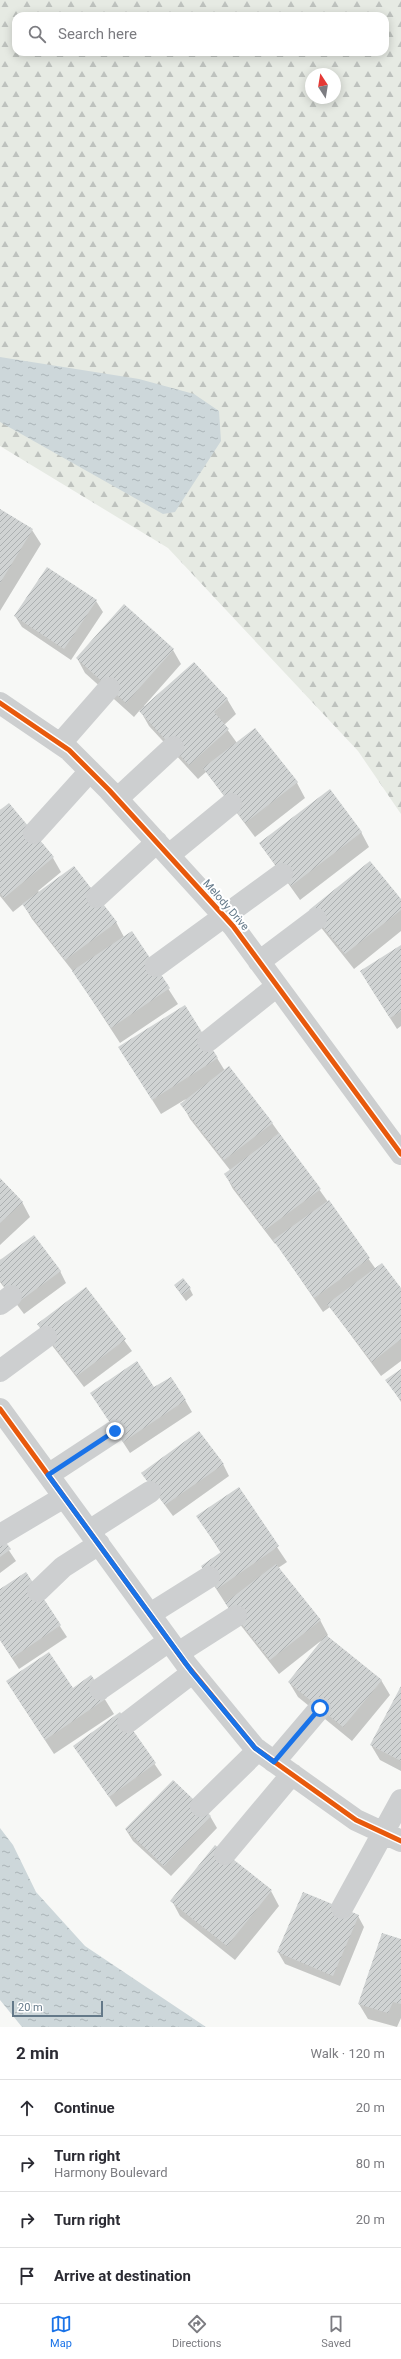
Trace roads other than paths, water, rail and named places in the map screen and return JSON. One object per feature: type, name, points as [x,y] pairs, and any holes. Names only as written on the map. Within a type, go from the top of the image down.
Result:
[{"type":"street","points":[[60,744],[109,688]]},
{"type":"street","name":"Melody Drive","points":[[0,703],[60,744],[90,771],[224,915],[401,1154]]},
{"type":"street","points":[[117,799],[172,747]]},
{"type":"street","points":[[34,833],[90,771]]},
{"type":"street","points":[[97,897],[163,848],[231,804]]},
{"type":"street","points":[[156,966],[282,874]]},
{"type":"street","points":[[260,962],[316,919]]},
{"type":"street","points":[[208,1041],[278,986]]},
{"type":"street","points":[[0,1371],[46,1337]]},
{"type":"street","points":[[0,1409],[7,1432],[48,1475],[192,1672],[266,1756],[356,1820],[392,1837]]},
{"type":"street","points":[[48,1475],[115,1431]]},
{"type":"street","points":[[38,1590],[94,1537],[150,1492]]},
{"type":"street","points":[[0,1535],[64,1496]]},
{"type":"street","points":[[150,1614],[209,1577]]},
{"type":"street","points":[[100,1689],[173,1647],[236,1616]]},
{"type":"street","points":[[128,1722],[192,1672]]},
{"type":"street","points":[[201,1806],[266,1756],[320,1708]]},
{"type":"street","points":[[225,1854],[292,1774]]},
{"type":"street","points":[[342,1908],[392,1837],[401,1800]]},
{"type":"water","points":[[0,357],[139,379],[194,394],[219,411],[221,441],[175,512],[163,514],[0,422]]},
{"type":"water","points":[[0,1828],[13,1845],[36,1892],[85,1946],[206,2027],[22,2027],[0,2000]]}]
